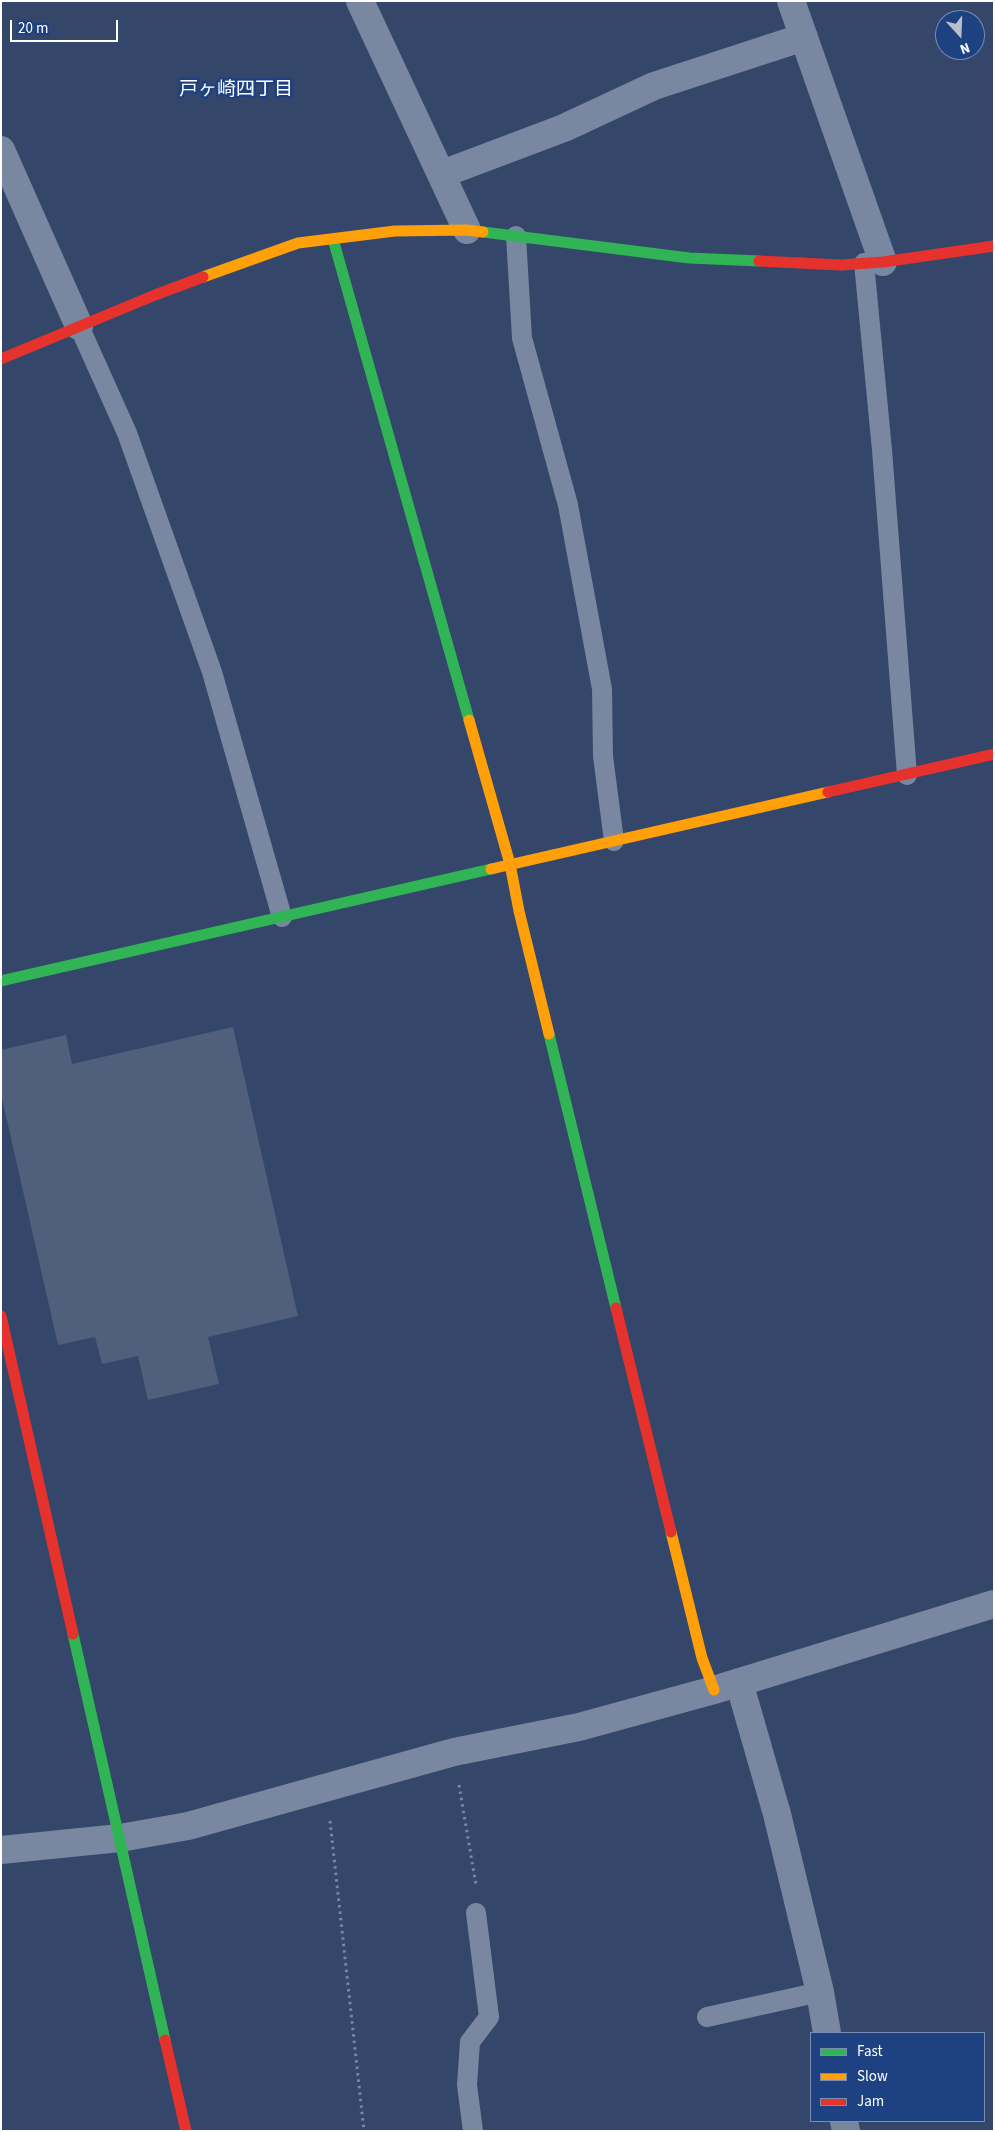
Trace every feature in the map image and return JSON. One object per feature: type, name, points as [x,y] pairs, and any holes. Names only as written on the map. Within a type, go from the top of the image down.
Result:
[{"type":"street","points":[[360,1],[467,230]]},
{"type":"street","points":[[791,1],[804,37],[874,263]]},
{"type":"street","points":[[442,174],[564,128],[654,86],[804,37]]},
{"type":"street","points":[[1,150],[79,326]]},
{"type":"street","points":[[1,359],[155,295],[298,243],[333,239],[395,232],[467,230],[688,258],[841,265],[874,263],[994,246]]},
{"type":"street","points":[[333,239],[510,864],[519,911],[702,1658],[714,1690]]},
{"type":"street","points":[[1,981],[994,754]]},
{"type":"street","points":[[1,1316],[186,2131]]},
{"type":"street","points":[[1,1850],[120,1838],[188,1826],[327,1789],[454,1752],[579,1727],[714,1690],[994,1604]]},
{"type":"street","points":[[739,1682],[777,1814],[828,2032]]},
{"type":"lane","points":[[516,236],[522,338],[568,505],[602,689],[603,756],[614,841]]},
{"type":"lane","points":[[874,263],[882,450],[906,775]]},
{"type":"lane","points":[[79,326],[127,433],[212,672],[282,917]]},
{"type":"lane","points":[[473,2131],[468,2085],[470,2042],[489,2017],[476,1913]]},
{"type":"lane","points":[[707,2017],[820,1992]]},
{"type":"path","points":[[454,1752],[476,1884],[476,1913]]},
{"type":"path","points":[[327,1789],[364,2131]]},
{"type":"building","points":[[233,1027],[298,1316],[208,1337],[219,1384],[148,1400],[138,1356],[102,1364],[95,1337],[58,1345],[1,1094],[1,1050],[66,1035],[72,1064]]},
{"type":"traffic: fast","points":[[483,232],[689,258],[759,261]]},
{"type":"traffic: fast","points":[[333,239],[469,720]]},
{"type":"traffic: fast","points":[[1,981],[491,869]]},
{"type":"traffic: fast","points":[[549,1034],[616,1308]]},
{"type":"traffic: fast","points":[[73,1634],[165,2040]]},
{"type":"traffic: slow","points":[[203,277],[298,243],[395,231],[467,230],[483,232]]},
{"type":"traffic: slow","points":[[469,720],[510,864],[519,911],[549,1034]]},
{"type":"traffic: slow","points":[[491,869],[828,792]]},
{"type":"traffic: slow","points":[[671,1532],[702,1658],[714,1690]]},
{"type":"traffic: jam","points":[[759,261],[841,265],[883,262],[994,246]]},
{"type":"traffic: jam","points":[[1,359],[203,277]]},
{"type":"traffic: jam","points":[[828,792],[994,754]]},
{"type":"traffic: jam","points":[[616,1308],[671,1532]]},
{"type":"traffic: jam","points":[[1,1316],[73,1634]]},
{"type":"traffic: jam","points":[[165,2040],[186,2131]]},
{"type":"district","name":"戸ヶ崎四丁目","points":[[236,91]]}]
